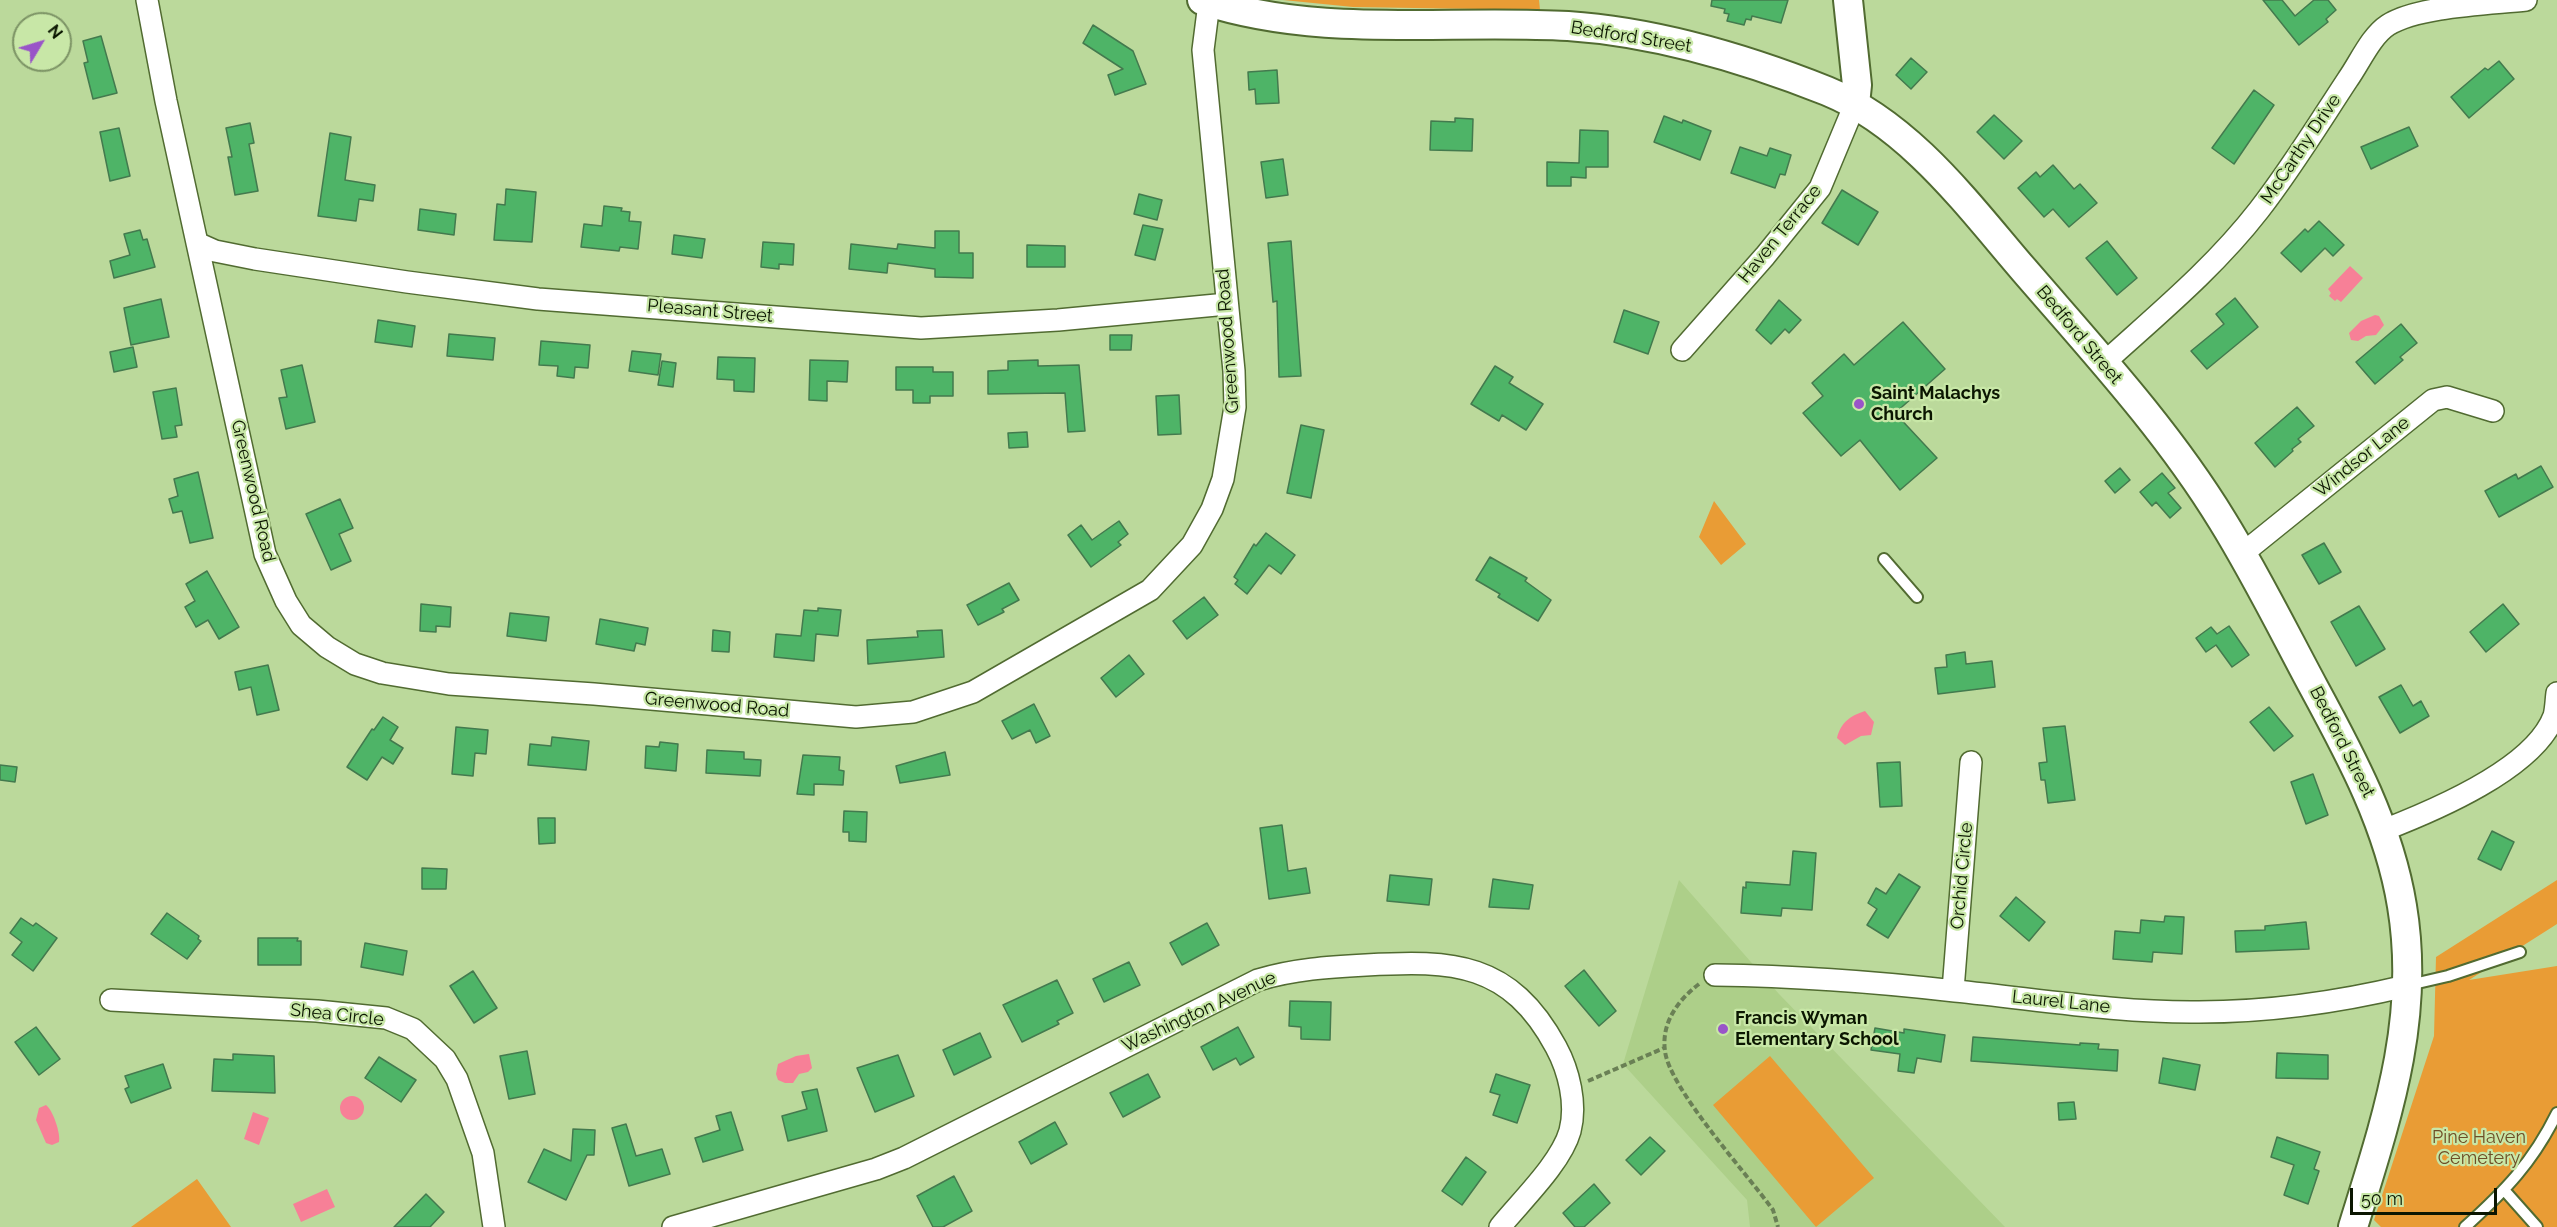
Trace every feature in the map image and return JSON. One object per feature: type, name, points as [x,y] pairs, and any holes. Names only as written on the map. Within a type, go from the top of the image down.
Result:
[{"type":"main road","points":[[1848,0],[1857,85],[1855,104]]},
{"type":"main road","name":"Bedford Street","points":[[1205,1],[1251,6],[1350,25],[1540,25],[1624,32],[1705,49],[1816,87],[1855,104],[1892,130],[1920,155],[1973,211],[2104,363],[2172,449],[2221,518],[2336,728],[2384,830],[2403,911],[2406,939],[2406,986],[2400,1065],[2392,1100],[2353,1227]]},
{"type":"street","name":"Greenwood Road","points":[[147,0],[166,101],[265,554],[286,601],[301,625],[327,647],[355,664],[382,673],[449,684],[856,717],[913,712],[973,692],[1150,590],[1192,545],[1212,509],[1231,437],[1235,407],[1203,50],[1205,1]]},
{"type":"street","name":"McCarthy Drive","points":[[2104,363],[2182,295],[2241,232],[2285,175],[2374,40],[2387,26],[2407,16],[2426,12],[2526,0]]},
{"type":"street","name":"Haven Terrace","points":[[1682,350],[1765,256],[1820,188],[1855,104]]},
{"type":"street","name":"Pleasant Street","points":[[197,243],[215,251],[265,261],[538,298],[910,328],[987,326],[1227,304]]},
{"type":"street","name":"Windsor Lane","points":[[2242,554],[2435,399],[2447,397],[2493,411]]},
{"type":"street","points":[[2384,830],[2446,804],[2513,764],[2529,749],[2554,716],[2557,693]]},
{"type":"street","name":"Orchid Circle","points":[[1953,990],[1971,762]]},
{"type":"street","name":"Washington Avenue","points":[[673,1227],[876,1169],[904,1158],[1258,980],[1308,968],[1423,962],[1463,967],[1495,979],[1525,1003],[1545,1027],[1559,1052],[1570,1088],[1573,1110],[1570,1133],[1552,1164],[1500,1227]]},
{"type":"street","name":"Laurel Lane","points":[[1715,975],[1953,990],[2129,1009],[2199,1012],[2327,1002],[2406,986]]},
{"type":"street","name":"Shea Circle","points":[[111,1000],[317,1011],[386,1018],[413,1029],[445,1059],[457,1079],[483,1153],[494,1227]]},
{"type":"lane","points":[[1884,559],[1917,597]]},
{"type":"lane","points":[[2406,986],[2448,976],[2520,952]]},
{"type":"lane","points":[[2465,1227],[2505,1191],[2530,1162],[2557,1113]]},
{"type":"lane","points":[[2505,1191],[2537,1227]]},
{"type":"path","points":[[1715,975],[1684,995],[1672,1012],[1667,1025],[1664,1048],[1666,1059],[1682,1090],[1773,1210],[1778,1227]]},
{"type":"path","points":[[1570,1088],[1664,1048]]},
{"type":"shaded area","points":[[2350,266],[2363,278],[2341,302],[2337,299],[2335,301],[2329,296],[2331,293],[2328,289]]},
{"type":"shaded area","points":[[2375,315],[2379,316],[2384,325],[2376,335],[2366,336],[2358,341],[2351,340],[2349,333],[2361,321]]},
{"type":"shaded area","points":[[1865,711],[1874,722],[1871,735],[1861,736],[1845,745],[1837,738],[1841,728],[1855,715]]},
{"type":"shaded area","name":"Francis Wyman Elementary School","points":[[1679,880],[1779,994],[2005,1227],[1750,1227],[1747,1200],[1623,1064]]},
{"type":"shaded area","points":[[809,1054],[812,1068],[808,1072],[799,1074],[793,1083],[778,1080],[776,1074],[778,1064],[796,1056]]},
{"type":"shaded area","points":[[352,1096],[360,1100],[364,1108],[360,1116],[352,1120],[344,1116],[340,1108],[344,1100]]},
{"type":"shaded area","points":[[46,1105],[54,1117],[59,1134],[59,1142],[52,1145],[46,1143],[36,1120],[39,1108]]},
{"type":"shaded area","points":[[253,1112],[269,1118],[259,1145],[244,1139]]},
{"type":"shaded area","points":[[327,1189],[335,1207],[301,1222],[293,1204]]},
{"type":"green space","points":[[1283,0],[1539,0],[1540,10],[1353,7]]},
{"type":"green space","points":[[1714,501],[1746,544],[1721,565],[1699,537]]},
{"type":"green space","name":"Pine Haven Cemetery","points":[[2557,880],[2557,924],[2469,980],[2557,966],[2557,1227],[2381,1227],[2374,1220],[2434,1036],[2436,957]]},
{"type":"green space","points":[[1770,1056],[1874,1178],[1816,1227],[1713,1105]]},
{"type":"green space","points":[[197,1179],[231,1227],[131,1227]]},
{"type":"building","points":[[1712,0],[1788,0],[1781,23],[1752,16],[1751,20],[1746,19],[1744,25],[1727,21],[1729,14],[1724,13],[1725,9],[1711,6]]},
{"type":"building","points":[[2263,0],[2282,0],[2295,16],[2314,0],[2328,0],[2336,10],[2326,19],[2328,22],[2299,45]]},
{"type":"building","points":[[1093,25],[1133,51],[1146,84],[1115,95],[1108,75],[1123,69],[1083,43]]},
{"type":"building","points":[[101,36],[117,93],[93,99],[84,63],[88,62],[83,41]]},
{"type":"building","points":[[1911,58],[1927,72],[1911,89],[1896,75]]},
{"type":"building","points":[[2499,61],[2514,79],[2469,118],[2451,97],[2485,68],[2488,70]]},
{"type":"building","points":[[1277,70],[1279,103],[1256,104],[1255,89],[1249,90],[1248,72]]},
{"type":"building","points":[[2254,90],[2274,105],[2234,164],[2212,148]]},
{"type":"building","points":[[1994,115],[2022,141],[2004,159],[1977,132]]},
{"type":"building","points":[[1664,116],[1682,123],[1683,120],[1711,131],[1700,160],[1654,142]]},
{"type":"building","points":[[1455,118],[1473,119],[1472,151],[1430,150],[1431,121],[1455,122]]},
{"type":"building","points":[[250,123],[254,143],[249,144],[258,191],[235,195],[228,157],[232,157],[226,128]]},
{"type":"building","points":[[2409,127],[2418,146],[2371,169],[2361,147]]},
{"type":"building","points":[[119,128],[130,176],[110,181],[100,132]]},
{"type":"building","points":[[1580,130],[1608,131],[1608,167],[1586,167],[1586,178],[1571,177],[1571,186],[1547,186],[1547,162],[1579,163]]},
{"type":"building","points":[[330,133],[351,137],[345,180],[375,185],[373,201],[359,199],[356,221],[318,216]]},
{"type":"building","points":[[1740,147],[1767,156],[1770,148],[1791,155],[1785,175],[1780,174],[1775,188],[1731,173]]},
{"type":"building","points":[[1283,159],[1288,195],[1266,198],[1261,162]]},
{"type":"building","points":[[2053,165],[2074,189],[2080,184],[2097,203],[2069,227],[2053,209],[2044,217],[2018,188],[2036,172],[2040,177]]},
{"type":"building","points":[[506,189],[536,192],[532,242],[494,240],[497,204],[505,205]]},
{"type":"building","points":[[1842,190],[1878,212],[1858,245],[1822,223]]},
{"type":"building","points":[[1139,194],[1162,200],[1157,220],[1134,214]]},
{"type":"building","points":[[604,206],[622,208],[621,211],[630,212],[629,221],[641,222],[638,249],[620,247],[619,251],[581,247],[584,224],[602,226]]},
{"type":"building","points":[[420,209],[456,214],[454,235],[418,230]]},
{"type":"building","points":[[2319,221],[2344,245],[2333,256],[2325,248],[2301,272],[2281,253],[2305,229],[2308,232]]},
{"type":"building","points":[[1143,225],[1163,229],[1155,260],[1135,255]]},
{"type":"building","points":[[140,230],[143,240],[147,239],[155,267],[114,278],[110,261],[130,255],[124,234]]},
{"type":"building","points":[[935,231],[959,231],[959,253],[973,253],[973,278],[935,277],[935,269],[888,263],[887,273],[849,269],[851,244],[897,249],[898,244],[935,248]]},
{"type":"building","points":[[674,235],[705,239],[702,258],[672,254]]},
{"type":"building","points":[[1291,241],[1301,376],[1279,377],[1277,301],[1273,302],[1268,243]]},
{"type":"building","points":[[2107,241],[2137,278],[2117,295],[2086,258]]},
{"type":"building","points":[[763,242],[794,244],[793,265],[779,264],[779,269],[761,267]]},
{"type":"building","points":[[1027,245],[1065,246],[1065,267],[1027,267]]},
{"type":"building","points":[[2235,298],[2258,327],[2207,369],[2191,351],[2224,324],[2216,314]]},
{"type":"building","points":[[161,299],[169,337],[131,345],[124,308]]},
{"type":"building","points":[[1779,300],[1801,320],[1789,333],[1785,329],[1771,344],[1756,330]]},
{"type":"building","points":[[1624,310],[1659,322],[1648,354],[1614,342]]},
{"type":"building","points":[[378,320],[415,326],[412,347],[375,342]]},
{"type":"building","name":"Saint Malachys Church","points":[[1903,322],[1945,369],[1895,413],[1937,458],[1900,490],[1860,440],[1841,456],[1803,413],[1823,396],[1812,383],[1844,354],[1854,365]]},
{"type":"building","points":[[2401,324],[2417,343],[2400,357],[2403,360],[2375,384],[2356,362]]},
{"type":"building","points":[[449,334],[495,338],[493,360],[447,356]]},
{"type":"building","points":[[1110,335],[1132,335],[1131,350],[1110,350]]},
{"type":"building","points":[[541,341],[590,345],[588,368],[575,367],[574,378],[557,376],[558,366],[539,365]]},
{"type":"building","points":[[133,347],[137,367],[114,372],[110,352]]},
{"type":"building","points":[[632,351],[661,354],[658,375],[629,371]]},
{"type":"building","points":[[718,357],[755,358],[754,392],[734,391],[734,380],[717,379]]},
{"type":"building","points":[[810,360],[848,361],[847,382],[827,381],[827,401],[809,400]]},
{"type":"building","points":[[1038,360],[1038,366],[1079,365],[1085,431],[1068,432],[1065,393],[988,394],[988,371],[1008,370],[1008,361]]},
{"type":"building","points":[[662,361],[676,363],[673,387],[658,385]]},
{"type":"building","points":[[302,365],[315,422],[286,429],[279,398],[287,397],[281,370]]},
{"type":"building","points":[[1495,366],[1513,377],[1509,383],[1543,404],[1526,430],[1502,415],[1499,421],[1471,404]]},
{"type":"building","points":[[896,367],[933,367],[933,372],[953,372],[953,396],[930,396],[930,403],[913,403],[913,390],[896,390]]},
{"type":"building","points":[[176,388],[182,425],[175,426],[177,437],[162,439],[153,392]]},
{"type":"building","points":[[1179,395],[1181,434],[1158,435],[1156,396]]},
{"type":"building","points":[[2297,407],[2314,426],[2298,439],[2301,442],[2275,467],[2255,443]]},
{"type":"building","points":[[1301,425],[1324,430],[1311,498],[1287,493]]},
{"type":"building","points":[[1027,432],[1028,447],[1009,448],[1008,433]]},
{"type":"building","points":[[2541,466],[2553,487],[2499,517],[2485,491],[2516,474],[2518,479]]},
{"type":"building","points":[[2120,468],[2130,480],[2115,493],[2105,481]]},
{"type":"building","points":[[198,472],[213,538],[190,543],[182,511],[173,513],[169,499],[178,496],[174,479]]},
{"type":"building","points":[[2162,473],[2175,488],[2168,493],[2181,508],[2170,518],[2156,502],[2152,506],[2140,492]]},
{"type":"building","points":[[340,499],[353,528],[339,534],[351,561],[331,570],[306,514]]},
{"type":"building","points":[[1119,521],[1128,534],[1118,542],[1121,545],[1091,567],[1068,535],[1081,525],[1092,540]]},
{"type":"building","points":[[1266,533],[1295,555],[1281,574],[1269,565],[1247,594],[1235,584],[1238,580],[1234,577],[1254,544],[1256,546]]},
{"type":"building","points":[[2324,543],[2341,572],[2319,584],[2302,555]]},
{"type":"building","points":[[1490,557],[1527,578],[1525,581],[1551,600],[1538,621],[1498,597],[1500,594],[1476,580]]},
{"type":"building","points":[[207,571],[239,627],[219,639],[208,620],[196,627],[185,607],[195,601],[186,584]]},
{"type":"building","points":[[1009,583],[1019,600],[1002,609],[1004,612],[978,625],[967,605]]},
{"type":"building","points":[[1204,597],[1218,615],[1187,639],[1173,621]]},
{"type":"building","points":[[421,604],[451,607],[450,627],[436,626],[436,632],[420,631]]},
{"type":"building","points":[[2503,604],[2519,624],[2486,652],[2470,632]]},
{"type":"building","points":[[2359,606],[2385,649],[2356,666],[2331,622]]},
{"type":"building","points":[[818,608],[841,610],[838,636],[816,634],[814,661],[774,657],[776,634],[801,636],[804,610],[818,611]]},
{"type":"building","points":[[510,613],[549,617],[546,641],[507,636]]},
{"type":"building","points":[[600,619],[648,628],[645,645],[636,643],[634,651],[596,644]]},
{"type":"building","points":[[2229,626],[2249,655],[2232,667],[2216,645],[2206,652],[2196,638],[2211,627],[2217,634]]},
{"type":"building","points":[[713,630],[730,632],[729,652],[712,651]]},
{"type":"building","points":[[942,630],[944,657],[868,664],[867,640],[918,637],[917,631]]},
{"type":"building","points":[[1965,652],[1966,664],[1992,661],[1995,687],[1938,694],[1935,668],[1947,667],[1946,655]]},
{"type":"building","points":[[1129,655],[1144,674],[1116,697],[1101,678]]},
{"type":"building","points":[[268,665],[279,710],[257,715],[251,687],[239,690],[235,672]]},
{"type":"building","points":[[2401,685],[2413,706],[2421,701],[2429,716],[2400,733],[2379,697]]},
{"type":"building","points":[[1034,704],[1050,736],[1036,743],[1030,730],[1012,739],[1002,721]]},
{"type":"building","points":[[2269,707],[2293,736],[2274,751],[2250,722]]},
{"type":"building","points":[[383,717],[398,727],[390,740],[403,748],[393,764],[382,757],[367,780],[347,767],[372,729],[374,730]]},
{"type":"building","points":[[2065,726],[2075,800],[2048,803],[2045,780],[2041,780],[2039,763],[2047,762],[2043,728]]},
{"type":"building","points":[[456,727],[488,730],[486,754],[475,753],[473,776],[452,774]]},
{"type":"building","points":[[552,737],[589,741],[586,770],[528,765],[530,744],[551,746]]},
{"type":"building","points":[[660,742],[678,744],[676,771],[645,768],[646,746],[659,747]]},
{"type":"building","points":[[707,750],[744,752],[744,759],[761,760],[760,776],[706,773]]},
{"type":"building","points":[[945,752],[950,775],[900,783],[896,766]]},
{"type":"building","points":[[803,755],[840,757],[839,770],[844,771],[843,785],[814,784],[814,795],[797,794]]},
{"type":"building","points":[[1900,762],[1902,806],[1880,807],[1877,763]]},
{"type":"building","points":[[0,765],[17,767],[15,782],[0,780]]},
{"type":"building","points":[[2313,774],[2328,815],[2306,824],[2291,782]]},
{"type":"building","points":[[844,811],[867,812],[866,842],[849,841],[849,832],[843,832]]},
{"type":"building","points":[[538,818],[555,818],[555,843],[539,844]]},
{"type":"building","points":[[1282,825],[1288,871],[1306,868],[1310,893],[1269,899],[1260,828]]},
{"type":"building","points":[[2492,831],[2514,842],[2501,870],[2478,859]]},
{"type":"building","points":[[1793,851],[1816,853],[1812,910],[1782,908],[1781,916],[1741,913],[1743,887],[1746,888],[1746,882],[1790,885]]},
{"type":"building","points":[[422,868],[447,869],[446,889],[422,889]]},
{"type":"building","points":[[1899,874],[1920,887],[1888,938],[1867,925],[1877,909],[1868,903],[1876,888],[1886,894]]},
{"type":"building","points":[[1390,875],[1432,879],[1429,905],[1387,901]]},
{"type":"building","points":[[1493,879],[1533,885],[1529,909],[1489,907]]},
{"type":"building","points":[[2016,897],[2045,922],[2029,941],[2000,916]]},
{"type":"building","points":[[167,913],[199,936],[198,939],[201,941],[187,959],[151,934]]},
{"type":"building","points":[[2165,916],[2184,917],[2182,954],[2153,952],[2152,962],[2113,959],[2115,931],[2140,933],[2141,920],[2164,922]]},
{"type":"building","points":[[21,918],[33,926],[36,923],[57,938],[33,971],[12,955],[22,942],[10,933]]},
{"type":"building","points":[[2306,922],[2309,949],[2236,952],[2235,931],[2265,930],[2265,926]]},
{"type":"building","points":[[1207,923],[1219,945],[1182,965],[1170,943]]},
{"type":"building","points":[[258,938],[298,938],[297,941],[301,941],[301,965],[258,965]]},
{"type":"building","points":[[365,943],[407,951],[403,975],[361,967]]},
{"type":"building","points":[[1129,962],[1140,985],[1104,1002],[1093,979]]},
{"type":"building","points":[[1584,970],[1616,1011],[1599,1026],[1565,986]]},
{"type":"building","points":[[473,971],[497,1008],[474,1023],[450,986]]},
{"type":"building","points":[[1057,980],[1073,1013],[1057,1021],[1059,1024],[1022,1042],[1003,1005]]},
{"type":"building","points":[[1290,1001],[1331,1002],[1330,1040],[1301,1039],[1301,1027],[1289,1026]]},
{"type":"building","points":[[36,1027],[60,1059],[39,1075],[15,1042]]},
{"type":"building","points":[[1238,1027],[1254,1057],[1240,1065],[1236,1058],[1213,1070],[1201,1047]]},
{"type":"building","points":[[1875,1028],[1904,1033],[1904,1029],[1945,1035],[1941,1062],[1917,1058],[1914,1073],[1898,1071],[1900,1054],[1871,1050]]},
{"type":"building","points":[[980,1033],[991,1057],[954,1075],[943,1050]]},
{"type":"building","points":[[1973,1037],[2080,1045],[2080,1043],[2099,1044],[2098,1049],[2118,1050],[2117,1071],[1971,1061]]},
{"type":"building","points":[[527,1051],[535,1094],[509,1099],[500,1056]]},
{"type":"building","points":[[2277,1053],[2328,1055],[2328,1079],[2276,1078]]},
{"type":"building","points":[[233,1054],[274,1056],[275,1093],[212,1091],[214,1059],[233,1060]]},
{"type":"building","points":[[898,1055],[914,1096],[875,1112],[857,1068]]},
{"type":"building","points":[[379,1057],[416,1080],[401,1102],[365,1078]]},
{"type":"building","points":[[2163,1058],[2200,1065],[2195,1090],[2159,1083]]},
{"type":"building","points":[[163,1064],[171,1088],[131,1103],[125,1089],[129,1087],[125,1076]]},
{"type":"building","points":[[1148,1074],[1160,1097],[1123,1117],[1110,1093]]},
{"type":"building","points":[[1496,1074],[1530,1085],[1517,1123],[1493,1115],[1500,1095],[1490,1092]]},
{"type":"building","points":[[817,1089],[827,1131],[788,1141],[782,1116],[807,1109],[802,1092]]},
{"type":"building","points":[[2074,1102],[2076,1119],[2059,1120],[2058,1103]]},
{"type":"building","points":[[731,1112],[743,1150],[703,1162],[695,1138],[720,1130],[716,1116]]},
{"type":"building","points":[[1055,1122],[1067,1144],[1031,1164],[1019,1142]]},
{"type":"building","points":[[626,1124],[636,1156],[662,1149],[670,1174],[629,1186],[612,1128]]},
{"type":"building","points":[[573,1129],[595,1130],[594,1155],[587,1155],[566,1200],[528,1182],[544,1149],[571,1161]]},
{"type":"building","points":[[1650,1137],[1665,1151],[1641,1175],[1626,1160]]},
{"type":"building","points":[[2277,1137],[2320,1152],[2314,1169],[2319,1171],[2308,1204],[2284,1195],[2294,1165],[2271,1157]]},
{"type":"building","points":[[1466,1157],[1486,1172],[1462,1205],[1442,1191]]},
{"type":"building","points":[[954,1176],[972,1211],[943,1227],[933,1227],[917,1196]]},
{"type":"building","points":[[1594,1184],[1610,1203],[1584,1227],[1575,1227],[1563,1213]]},
{"type":"building","points":[[426,1194],[444,1212],[430,1227],[394,1227]]},
{"type":"place","name":"Saint Malachys Church","points":[[1859,404]]},
{"type":"place","name":"Francis Wyman Elementary School","points":[[1723,1029]]}]
